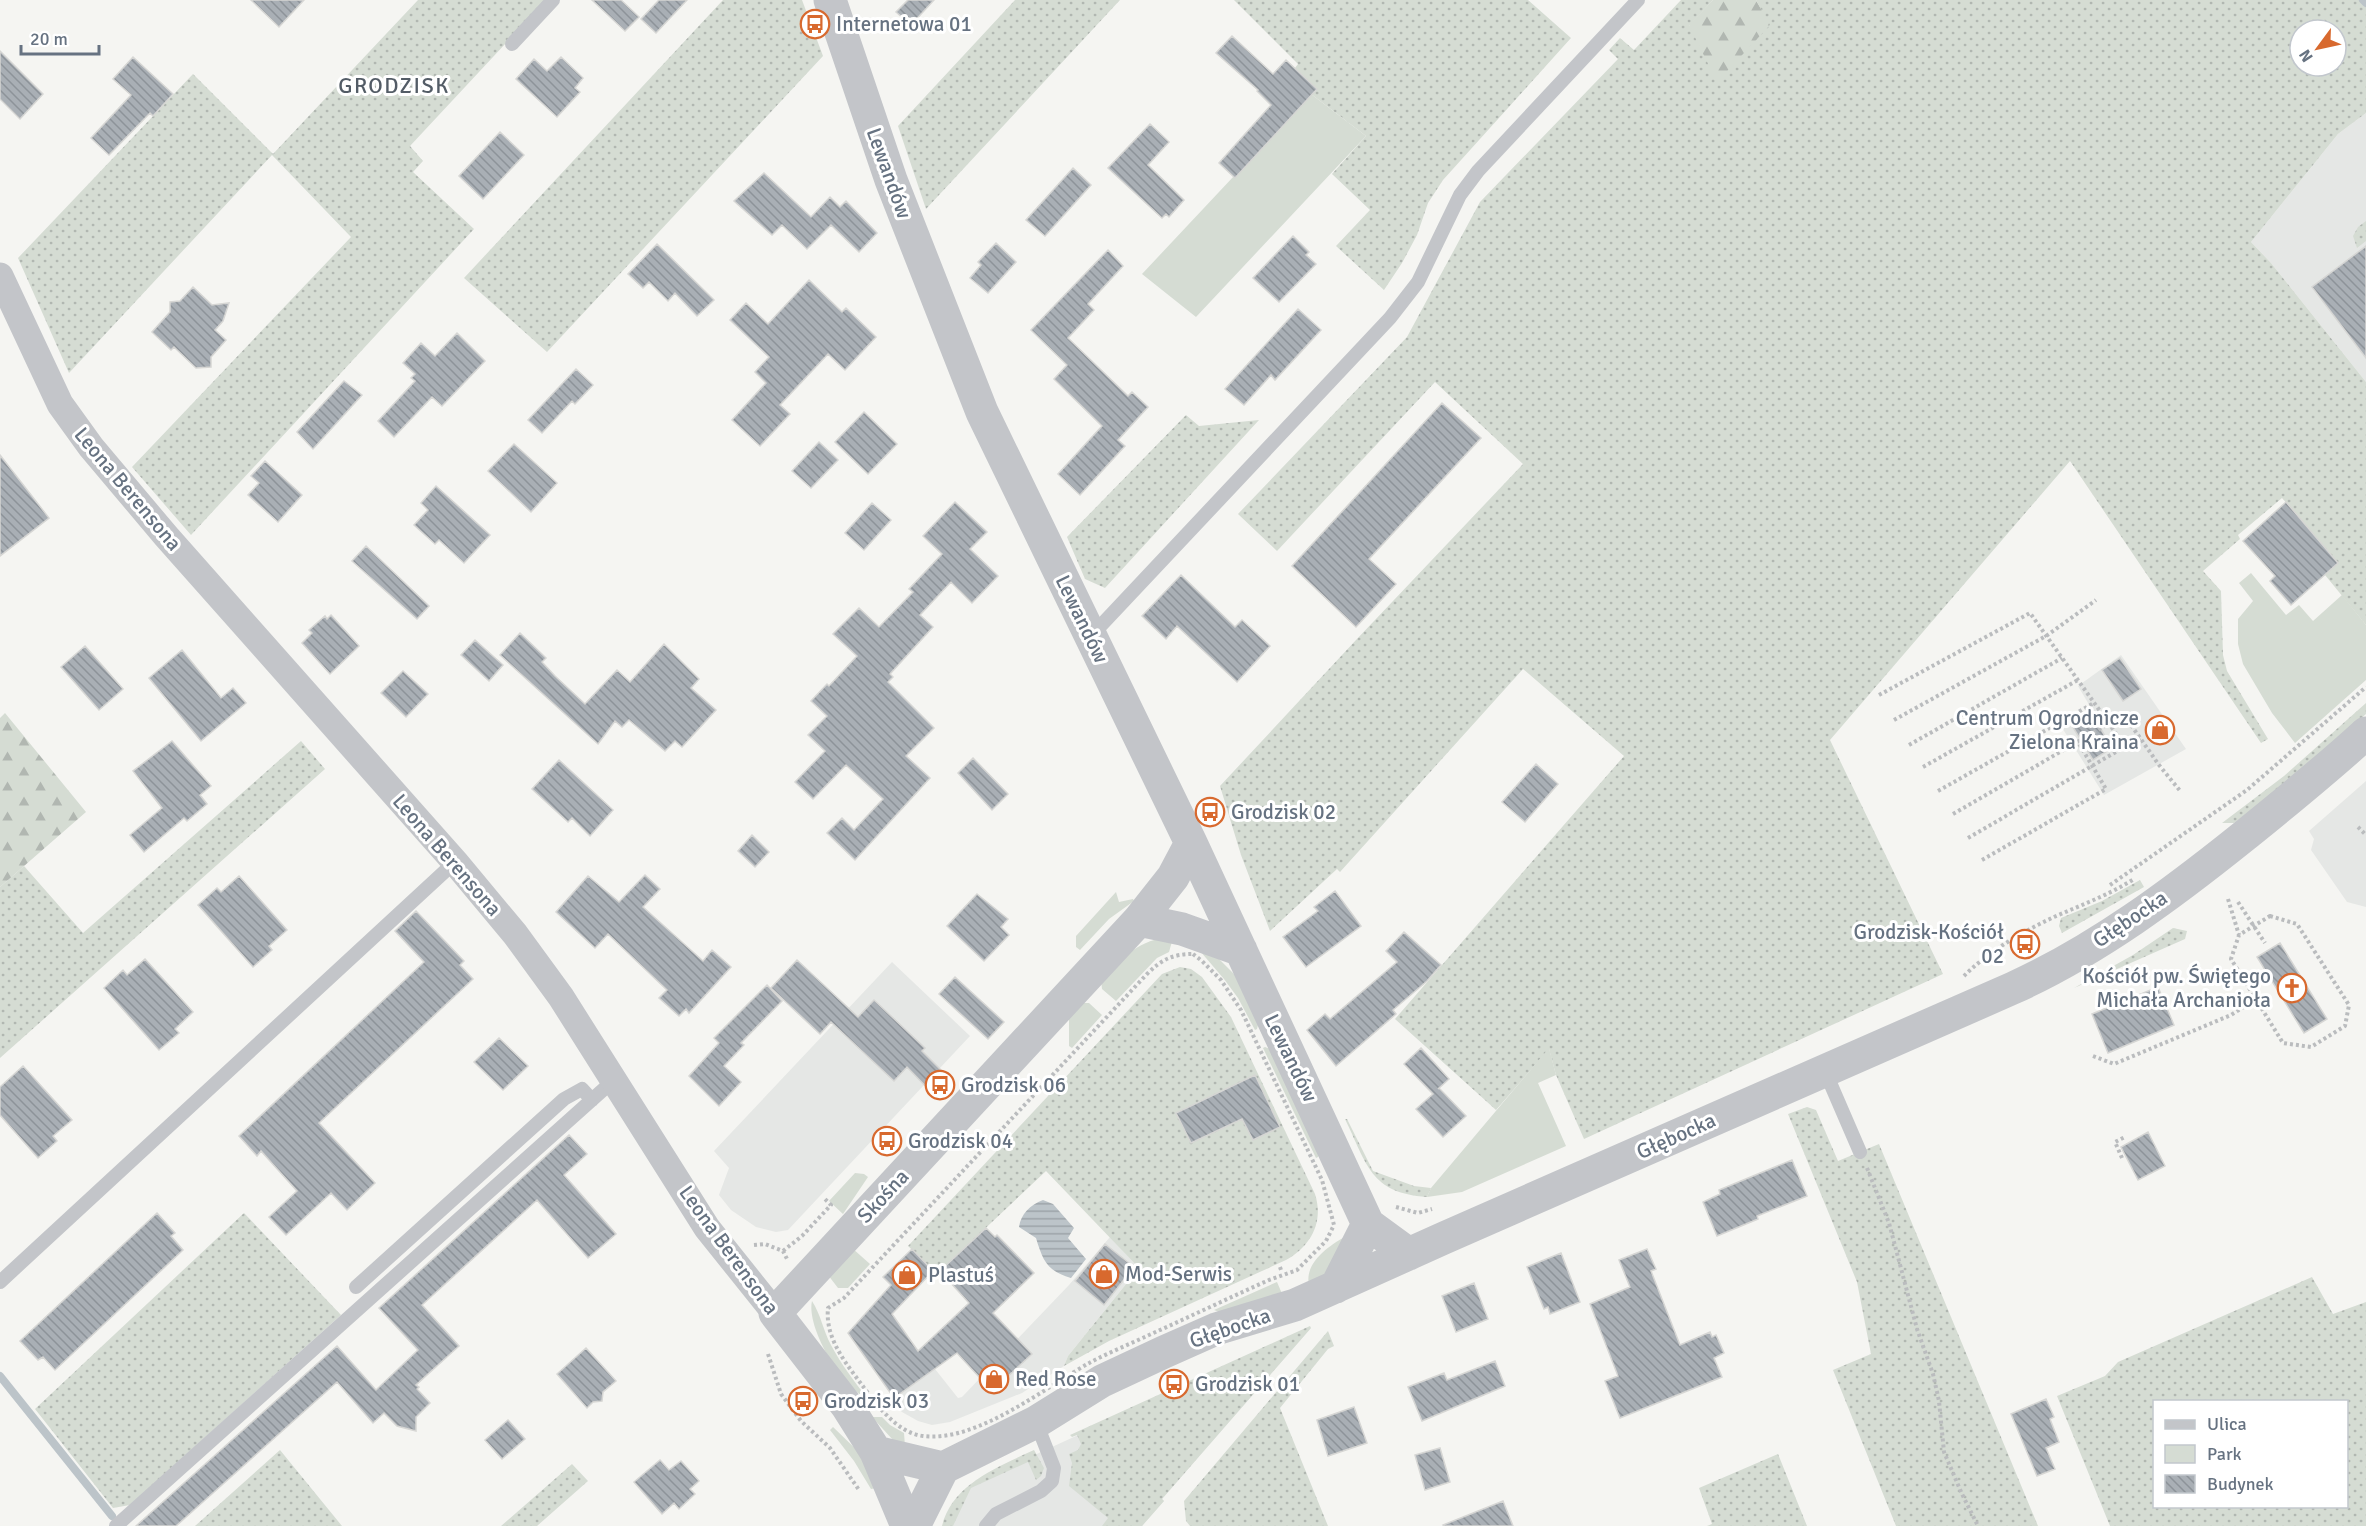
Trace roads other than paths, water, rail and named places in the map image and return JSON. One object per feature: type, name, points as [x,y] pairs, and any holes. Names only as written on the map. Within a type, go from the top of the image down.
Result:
[{"type":"street","name":"Lewandów","points":[[830,0],[884,159],[953,342],[1010,473],[1191,843],[1368,1224],[1409,1254]]},
{"type":"street","name":"Leona Berensona","points":[[0,276],[60,404],[91,447],[166,536],[454,862],[515,934],[561,997],[707,1228],[847,1406],[876,1452],[907,1526]]},
{"type":"street","name":"Głębocka","points":[[944,1468],[1036,1422],[1102,1381],[1164,1352],[1216,1329],[1295,1305],[2035,978],[2119,928],[2212,862],[2312,781],[2366,733]]},
{"type":"street","name":"Skośna","points":[[775,1313],[1139,920],[1173,877],[1191,843]]},
{"type":"street","points":[[1139,920],[1182,929],[1241,950]]},
{"type":"street","points":[[1336,1287],[1368,1224]]},
{"type":"street","points":[[876,1452],[944,1468],[914,1526]]},
{"type":"lane","points":[[512,44],[554,0]]},
{"type":"lane","points":[[1091,636],[1390,318],[1418,282],[1460,195],[1478,171],[1638,0]]},
{"type":"lane","points":[[0,1282],[454,862]]},
{"type":"lane","points":[[1825,1071],[1860,1152]]},
{"type":"lane","points":[[117,1526],[614,1080]]},
{"type":"lane","points":[[356,1287],[564,1098],[582,1089],[592,1100]]},
{"type":"lane","points":[[986,1526],[996,1514],[1041,1491],[1052,1481],[1054,1468],[1036,1422]]},
{"type":"waterway","points":[[2363,0],[2366,3]]},
{"type":"waterway","points":[[0,1376],[112,1516]]},
{"type":"place","name":"Internetowa 01","points":[[815,24]]},
{"type":"place","name":"Centrum Ogrodnicze Zielona Kraina","points":[[2160,730]]},
{"type":"place","name":"Grodzisk 02","points":[[1210,812]]},
{"type":"place","name":"Grodzisk-Kościół 02","points":[[2025,944]]},
{"type":"place","name":"Kościół pw. Świętego Michała Archanioła","points":[[2292,988]]},
{"type":"place","name":"Grodzisk 06","points":[[940,1085]]},
{"type":"place","name":"Grodzisk 04","points":[[887,1141]]},
{"type":"place","name":"Mod-Serwis","points":[[1104,1274]]},
{"type":"place","name":"Plastuś","points":[[907,1275]]},
{"type":"place","name":"Red Rose","points":[[994,1379]]},
{"type":"place","name":"Grodzisk 01","points":[[1174,1384]]},
{"type":"place","name":"Grodzisk 03","points":[[803,1401]]},
{"type":"district","name":"GRODZISK","points":[[394,85]]}]
